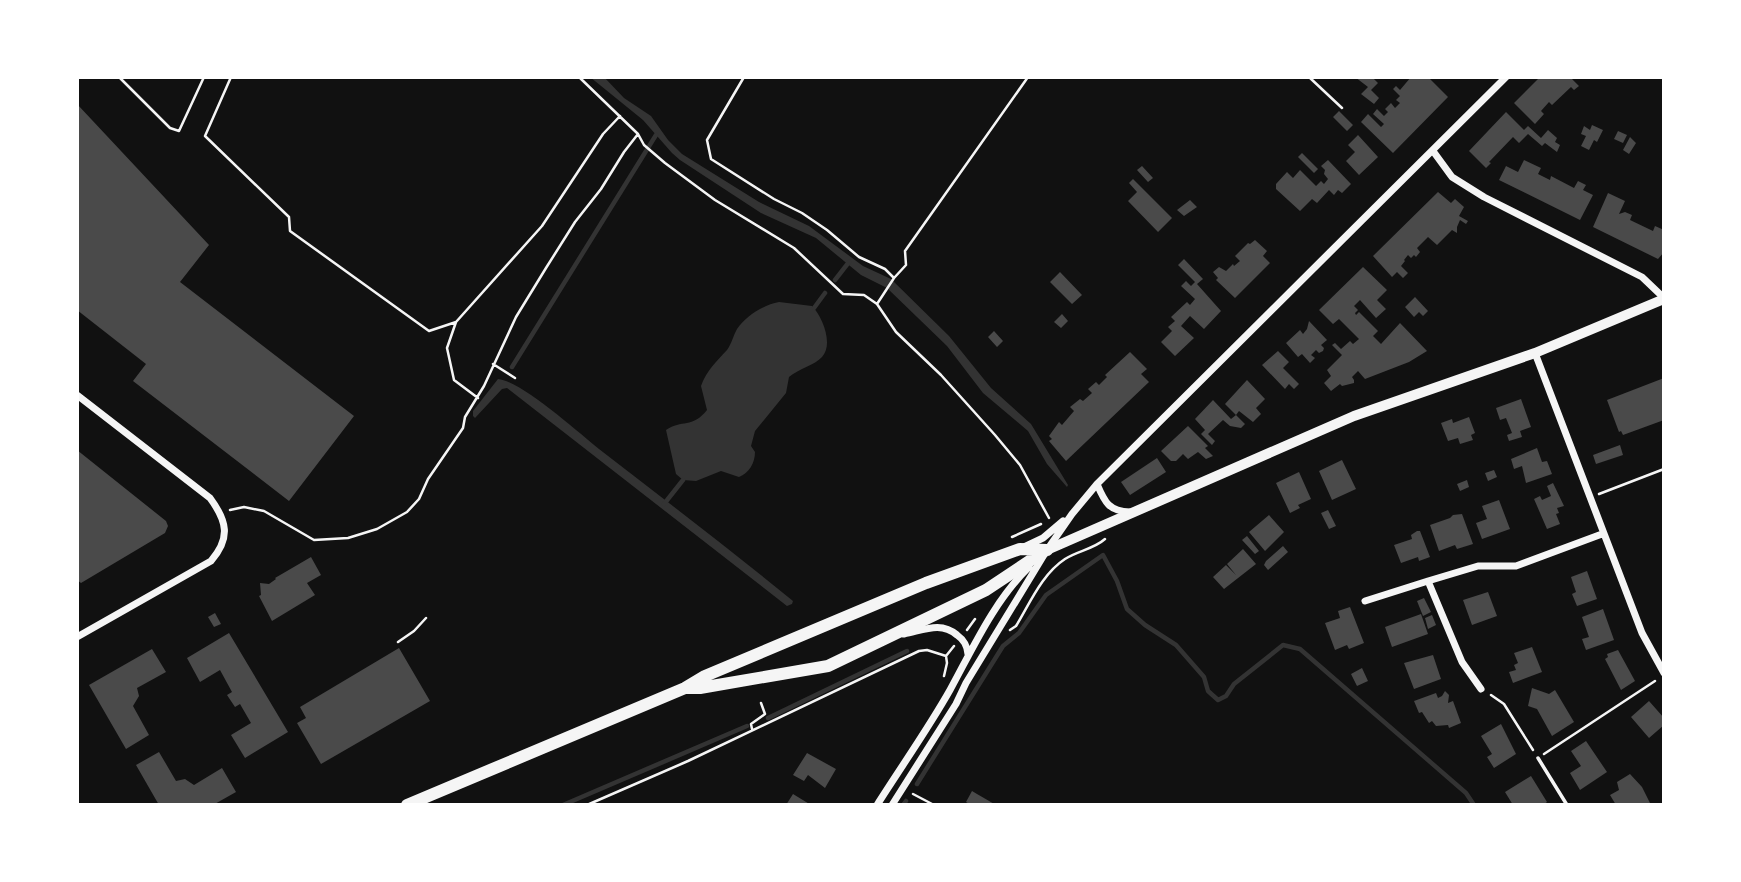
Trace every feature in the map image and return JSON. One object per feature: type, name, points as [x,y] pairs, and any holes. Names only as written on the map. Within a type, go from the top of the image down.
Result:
[{"type":"highway","points":[[407,805],[685,688],[705,676],[818,626],[1020,549],[1046,550]]},
{"type":"highway","points":[[685,688],[700,688],[828,666],[986,590],[1046,550]]},
{"type":"main road","points":[[1046,550],[1354,415],[1535,353],[1664,298]]},
{"type":"street","points":[[892,805],[956,704],[1046,550],[1097,484],[1506,77]]},
{"type":"street","points":[[1433,151],[1452,177],[1484,197],[1642,277],[1664,298]]},
{"type":"street","points":[[1535,353],[1602,534],[1642,633],[1664,674]]},
{"type":"street","points":[[77,395],[210,498],[220,511],[226,533],[220,551],[211,561],[77,637]]},
{"type":"street","points":[[1097,484],[1108,505],[1117,511],[1134,512]]},
{"type":"street","points":[[1020,549],[1042,538],[1072,514]]},
{"type":"street","points":[[1365,601],[1478,566],[1517,566],[1602,534]]},
{"type":"street","points":[[877,805],[949,691],[1010,585],[1046,550]]},
{"type":"street","points":[[1428,581],[1462,662],[1481,689]]},
{"type":"street","points":[[890,638],[935,627],[947,627],[961,638],[968,654]]},
{"type":"lane","points":[[1538,758],[1567,805]]},
{"type":"path","points":[[119,77],[170,128],[179,131],[204,77]]},
{"type":"path","points":[[231,77],[205,136],[289,216],[290,231],[429,331],[456,322]]},
{"type":"path","points":[[579,77],[638,134],[644,145],[715,200],[794,248],[843,294],[864,295],[877,303],[896,332],[957,392],[1020,466],[1049,519]]},
{"type":"path","points":[[744,77],[707,140],[711,159],[774,200],[811,219],[859,257],[885,269],[893,279]]},
{"type":"path","points":[[877,303],[906,265],[905,251],[1028,77]]},
{"type":"path","points":[[1309,77],[1342,108]]},
{"type":"path","points":[[478,398],[454,380],[447,348],[456,322],[542,226],[603,134],[620,116]]},
{"type":"path","points":[[220,511],[244,507],[264,511],[314,540],[348,538],[377,529],[407,512],[419,499],[428,479],[463,428],[465,416],[478,398],[516,317],[575,222],[638,134]]},
{"type":"path","points":[[493,365],[515,378]]},
{"type":"path","points":[[1590,497],[1664,469]]},
{"type":"path","points":[[1005,627],[1011,631],[1015,628],[1042,582],[1065,558]]},
{"type":"path","points":[[398,642],[426,618]]},
{"type":"path","points":[[587,805],[688,761],[919,650],[946,656],[961,638]]},
{"type":"path","points":[[1481,689],[1504,704],[1538,758],[1664,674]]},
{"type":"path","points":[[752,729],[751,724],[765,714],[761,703]]},
{"type":"shaded area","points":[[590,77],[604,77],[624,98],[651,116],[682,154],[759,202],[809,226],[863,266],[891,279],[949,336],[991,388],[1031,424],[1067,487],[1047,464],[1028,431],[983,393],[947,346],[887,288],[861,275],[816,238],[761,213],[680,160],[643,120]]},
{"type":"shaded area","points":[[779,302],[812,306],[827,338],[822,357],[789,377],[786,393],[755,431],[751,446],[755,452],[754,460],[746,473],[739,477],[721,471],[696,481],[683,480],[676,474],[666,430],[702,416],[707,410],[701,386],[709,371],[727,350],[737,329],[761,308]]},
{"type":"shaded area","points":[[498,379],[521,389],[550,409],[793,601],[792,604],[787,606],[507,388],[502,389],[475,418],[473,411]]},
{"type":"building","points":[[1355,77],[1372,77],[1378,83],[1371,90],[1379,98],[1374,104],[1361,94],[1368,87]]},
{"type":"building","points":[[1411,77],[1428,77],[1448,97],[1393,153],[1361,122],[1368,114],[1381,127],[1384,124],[1373,114],[1377,109],[1384,116],[1388,112],[1385,109],[1391,103],[1395,108],[1400,103],[1396,100],[1400,96],[1393,89],[1396,86],[1400,90]]},
{"type":"building","points":[[1540,77],[1573,77],[1579,86],[1574,90],[1571,87],[1552,105],[1549,102],[1541,111],[1544,114],[1535,124],[1514,103]]},
{"type":"building","points":[[77,104],[209,245],[180,282],[354,416],[289,501],[133,381],[146,364],[77,310]]},
{"type":"building","points":[[1339,111],[1353,125],[1347,131],[1333,117]]},
{"type":"building","points":[[1506,112],[1524,130],[1528,126],[1541,138],[1548,130],[1560,145],[1557,152],[1545,143],[1542,146],[1528,134],[1519,143],[1513,137],[1486,168],[1469,151]]},
{"type":"building","points":[[1592,125],[1603,130],[1589,150],[1581,146],[1586,136],[1581,134],[1584,126],[1590,130]]},
{"type":"building","points":[[1618,131],[1627,135],[1623,143],[1614,139]]},
{"type":"building","points":[[1358,135],[1378,157],[1359,175],[1346,161],[1355,152],[1348,145]]},
{"type":"building","points":[[1630,137],[1636,143],[1629,154],[1623,150]]},
{"type":"building","points":[[1302,153],[1318,169],[1314,173],[1298,157]]},
{"type":"building","points":[[1328,160],[1351,184],[1342,193],[1338,190],[1334,195],[1329,190],[1317,203],[1312,199],[1300,211],[1276,189],[1276,184],[1287,172],[1293,178],[1300,170],[1316,186],[1321,181],[1324,184],[1328,179],[1321,166]]},
{"type":"building","points":[[1524,160],[1541,168],[1538,174],[1550,180],[1551,176],[1574,188],[1578,181],[1586,185],[1583,190],[1593,195],[1580,220],[1499,180],[1506,166],[1518,172]]},
{"type":"building","points":[[1142,166],[1153,178],[1148,182],[1137,170]]},
{"type":"building","points":[[1133,179],[1172,218],[1158,232],[1128,201],[1137,192],[1129,183]]},
{"type":"building","points":[[1438,192],[1451,203],[1455,199],[1464,207],[1459,216],[1468,221],[1466,224],[1460,220],[1457,233],[1452,230],[1437,245],[1428,237],[1417,248],[1420,252],[1416,257],[1414,255],[1411,258],[1408,255],[1404,260],[1401,266],[1408,273],[1403,278],[1397,272],[1392,277],[1373,256]]},
{"type":"building","points":[[1608,193],[1625,201],[1619,214],[1625,212],[1632,215],[1630,220],[1653,231],[1655,226],[1664,230],[1664,252],[1658,259],[1593,227]]},
{"type":"building","points":[[1190,200],[1197,207],[1184,216],[1177,210]]},
{"type":"building","points":[[1255,240],[1267,251],[1263,256],[1270,263],[1235,298],[1216,280],[1218,278],[1213,272],[1219,267],[1226,271],[1233,264],[1234,266],[1240,261],[1235,256]]},
{"type":"building","points":[[1184,259],[1203,279],[1197,284],[1221,311],[1204,329],[1190,316],[1181,326],[1194,338],[1175,356],[1161,342],[1172,331],[1168,327],[1175,321],[1171,317],[1187,302],[1190,305],[1195,299],[1181,286],[1186,281],[1191,286],[1195,282],[1178,265]]},
{"type":"building","points":[[1363,267],[1387,290],[1377,300],[1386,309],[1376,318],[1360,300],[1354,306],[1358,310],[1356,315],[1359,312],[1378,331],[1373,336],[1381,344],[1400,323],[1427,351],[1409,362],[1365,379],[1358,371],[1352,377],[1354,383],[1342,386],[1340,384],[1331,391],[1324,383],[1331,376],[1327,370],[1342,355],[1332,345],[1335,343],[1341,349],[1350,341],[1353,344],[1359,339],[1339,319],[1333,324],[1319,310]]},
{"type":"building","points":[[1060,272],[1082,295],[1072,304],[1050,282]]},
{"type":"building","points":[[1415,297],[1428,311],[1423,316],[1419,312],[1414,317],[1405,307]]},
{"type":"building","points":[[1062,314],[1068,321],[1061,328],[1054,322]]},
{"type":"building","points":[[1309,321],[1327,340],[1321,345],[1323,351],[1319,353],[1316,350],[1311,355],[1315,358],[1310,363],[1302,354],[1298,357],[1286,343],[1300,330],[1303,334]]},
{"type":"building","points":[[994,331],[1003,341],[997,347],[988,337]]},
{"type":"building","points":[[1278,351],[1289,362],[1283,368],[1299,384],[1294,389],[1289,384],[1285,389],[1262,365]]},
{"type":"building","points":[[1130,352],[1147,369],[1141,374],[1149,382],[1066,461],[1049,441],[1052,439],[1049,436],[1059,422],[1062,425],[1074,411],[1070,407],[1092,393],[1088,389],[1096,382],[1099,385],[1107,377],[1105,375]]},
{"type":"building","points":[[1664,378],[1664,420],[1623,435],[1619,432],[1607,400]]},
{"type":"building","points":[[1247,380],[1265,399],[1256,408],[1261,414],[1253,422],[1239,411],[1236,415],[1225,404]]},
{"type":"building","points":[[1521,399],[1531,427],[1520,431],[1522,437],[1509,441],[1507,435],[1512,433],[1506,418],[1500,420],[1496,408]]},
{"type":"building","points":[[1213,400],[1231,419],[1236,415],[1245,424],[1241,428],[1230,426],[1223,420],[1208,434],[1215,441],[1212,445],[1201,434],[1205,430],[1195,419]]},
{"type":"building","points":[[1469,417],[1475,433],[1471,435],[1473,440],[1460,444],[1458,438],[1448,441],[1441,423],[1452,419],[1453,423]]},
{"type":"building","points":[[1188,426],[1208,446],[1205,448],[1213,456],[1206,459],[1198,452],[1188,459],[1183,454],[1176,461],[1171,461],[1161,451]]},
{"type":"building","points":[[1620,445],[1623,455],[1596,464],[1593,455]]},
{"type":"building","points":[[1537,448],[1542,462],[1547,461],[1552,474],[1526,483],[1522,466],[1514,469],[1511,459]]},
{"type":"building","points":[[77,450],[166,521],[168,526],[165,533],[81,583],[77,580]]},
{"type":"building","points":[[1157,458],[1166,472],[1130,495],[1121,482]]},
{"type":"building","points":[[1342,460],[1356,489],[1332,500],[1319,471]]},
{"type":"building","points":[[1494,470],[1497,477],[1488,481],[1485,473]]},
{"type":"building","points":[[1299,472],[1311,499],[1298,505],[1300,508],[1290,513],[1276,483]]},
{"type":"building","points":[[1467,480],[1469,487],[1460,491],[1457,484]]},
{"type":"building","points":[[1553,483],[1564,506],[1557,508],[1560,524],[1547,529],[1534,499],[1540,496],[1542,500],[1551,496],[1547,486]]},
{"type":"building","points":[[1499,500],[1510,529],[1482,539],[1476,523],[1487,519],[1482,506]]},
{"type":"building","points":[[1328,510],[1336,526],[1329,529],[1321,513]]},
{"type":"building","points":[[1462,514],[1473,544],[1457,549],[1455,545],[1439,551],[1430,525]]},
{"type":"building","points":[[1269,515],[1284,532],[1265,551],[1249,532]]},
{"type":"building","points":[[1420,531],[1430,557],[1419,561],[1418,557],[1401,563],[1394,545],[1412,539],[1411,535]]},
{"type":"building","points":[[1247,536],[1259,551],[1255,554],[1242,540]]},
{"type":"building","points":[[1283,546],[1288,552],[1268,570],[1264,565],[1266,561]]},
{"type":"building","points":[[1243,549],[1256,564],[1224,589],[1213,577],[1226,565],[1236,575],[1227,564]]},
{"type":"building","points":[[311,557],[321,575],[307,583],[315,595],[272,621],[259,596],[260,583],[269,584]]},
{"type":"building","points":[[1587,571],[1597,599],[1577,606],[1572,594],[1576,592],[1571,577]]},
{"type":"building","points":[[1488,592],[1497,616],[1472,625],[1463,600]]},
{"type":"building","points":[[1424,598],[1431,612],[1423,616],[1417,601]]},
{"type":"building","points":[[1350,607],[1364,643],[1349,649],[1347,645],[1335,650],[1325,623],[1340,618],[1338,611]]},
{"type":"building","points":[[1603,609],[1614,640],[1586,650],[1582,639],[1589,637],[1582,617]]},
{"type":"building","points":[[215,613],[221,624],[214,627],[208,617]]},
{"type":"building","points":[[1421,614],[1428,634],[1392,647],[1385,627]]},
{"type":"building","points":[[1432,615],[1436,625],[1428,629],[1425,618]]},
{"type":"building","points":[[229,633],[288,732],[245,758],[231,735],[251,723],[240,704],[235,707],[227,695],[232,692],[220,670],[200,682],[187,658]]},
{"type":"building","points":[[1532,647],[1542,672],[1513,683],[1509,672],[1516,670],[1514,665],[1518,663],[1514,653]]},
{"type":"building","points":[[399,648],[430,701],[321,764],[297,723],[306,718],[300,707]]},
{"type":"building","points":[[152,649],[166,672],[137,688],[139,696],[133,706],[149,735],[126,749],[89,685]]},
{"type":"building","points":[[1618,650],[1635,681],[1621,690],[1605,659],[1607,654]]},
{"type":"building","points":[[1433,655],[1441,679],[1414,689],[1404,663]]},
{"type":"building","points":[[1362,668],[1368,681],[1357,686],[1351,674]]},
{"type":"building","points":[[1532,688],[1549,694],[1555,690],[1574,722],[1552,736],[1537,709],[1528,706]]},
{"type":"building","points":[[1445,691],[1449,695],[1448,703],[1453,701],[1461,723],[1449,728],[1448,725],[1436,726],[1432,721],[1429,723],[1422,712],[1419,713],[1414,701],[1436,693],[1438,698]]},
{"type":"building","points":[[1649,701],[1664,718],[1664,725],[1649,738],[1631,717]]},
{"type":"building","points":[[1501,724],[1516,754],[1494,768],[1487,757],[1492,754],[1481,736]]},
{"type":"building","points":[[1586,741],[1607,772],[1580,790],[1570,773],[1581,766],[1571,751]]},
{"type":"building","points":[[159,752],[176,781],[185,779],[194,785],[222,768],[236,792],[213,805],[159,805],[136,765]]},
{"type":"building","points":[[807,753],[836,769],[825,788],[808,775],[804,781],[793,775]]},
{"type":"building","points":[[1630,774],[1642,787],[1651,805],[1616,805],[1610,795],[1619,790],[1617,782]]},
{"type":"building","points":[[1531,776],[1547,802],[1543,805],[1513,805],[1505,792]]},
{"type":"building","points":[[972,791],[996,805],[971,805],[966,802]]},
{"type":"building","points":[[793,794],[811,805],[786,805]]},
{"type":"waterway","points":[[512,367],[656,135]]},
{"type":"waterway","points":[[835,280],[849,262]]},
{"type":"waterway","points":[[814,308],[825,293]]},
{"type":"waterway","points":[[664,504],[683,480]]},
{"type":"waterway","points":[[917,784],[1003,646],[1019,633],[1046,595],[1103,555],[1117,581],[1127,609],[1145,625],[1176,645],[1204,677],[1208,691],[1218,700],[1226,696],[1234,684],[1283,645],[1300,649],[1466,793],[1474,805]]},
{"type":"waterway","points":[[768,718],[907,651]]},
{"type":"waterway","points":[[563,805],[747,726]]},
{"type":"waterway","points":[[903,805],[906,801]]}]
